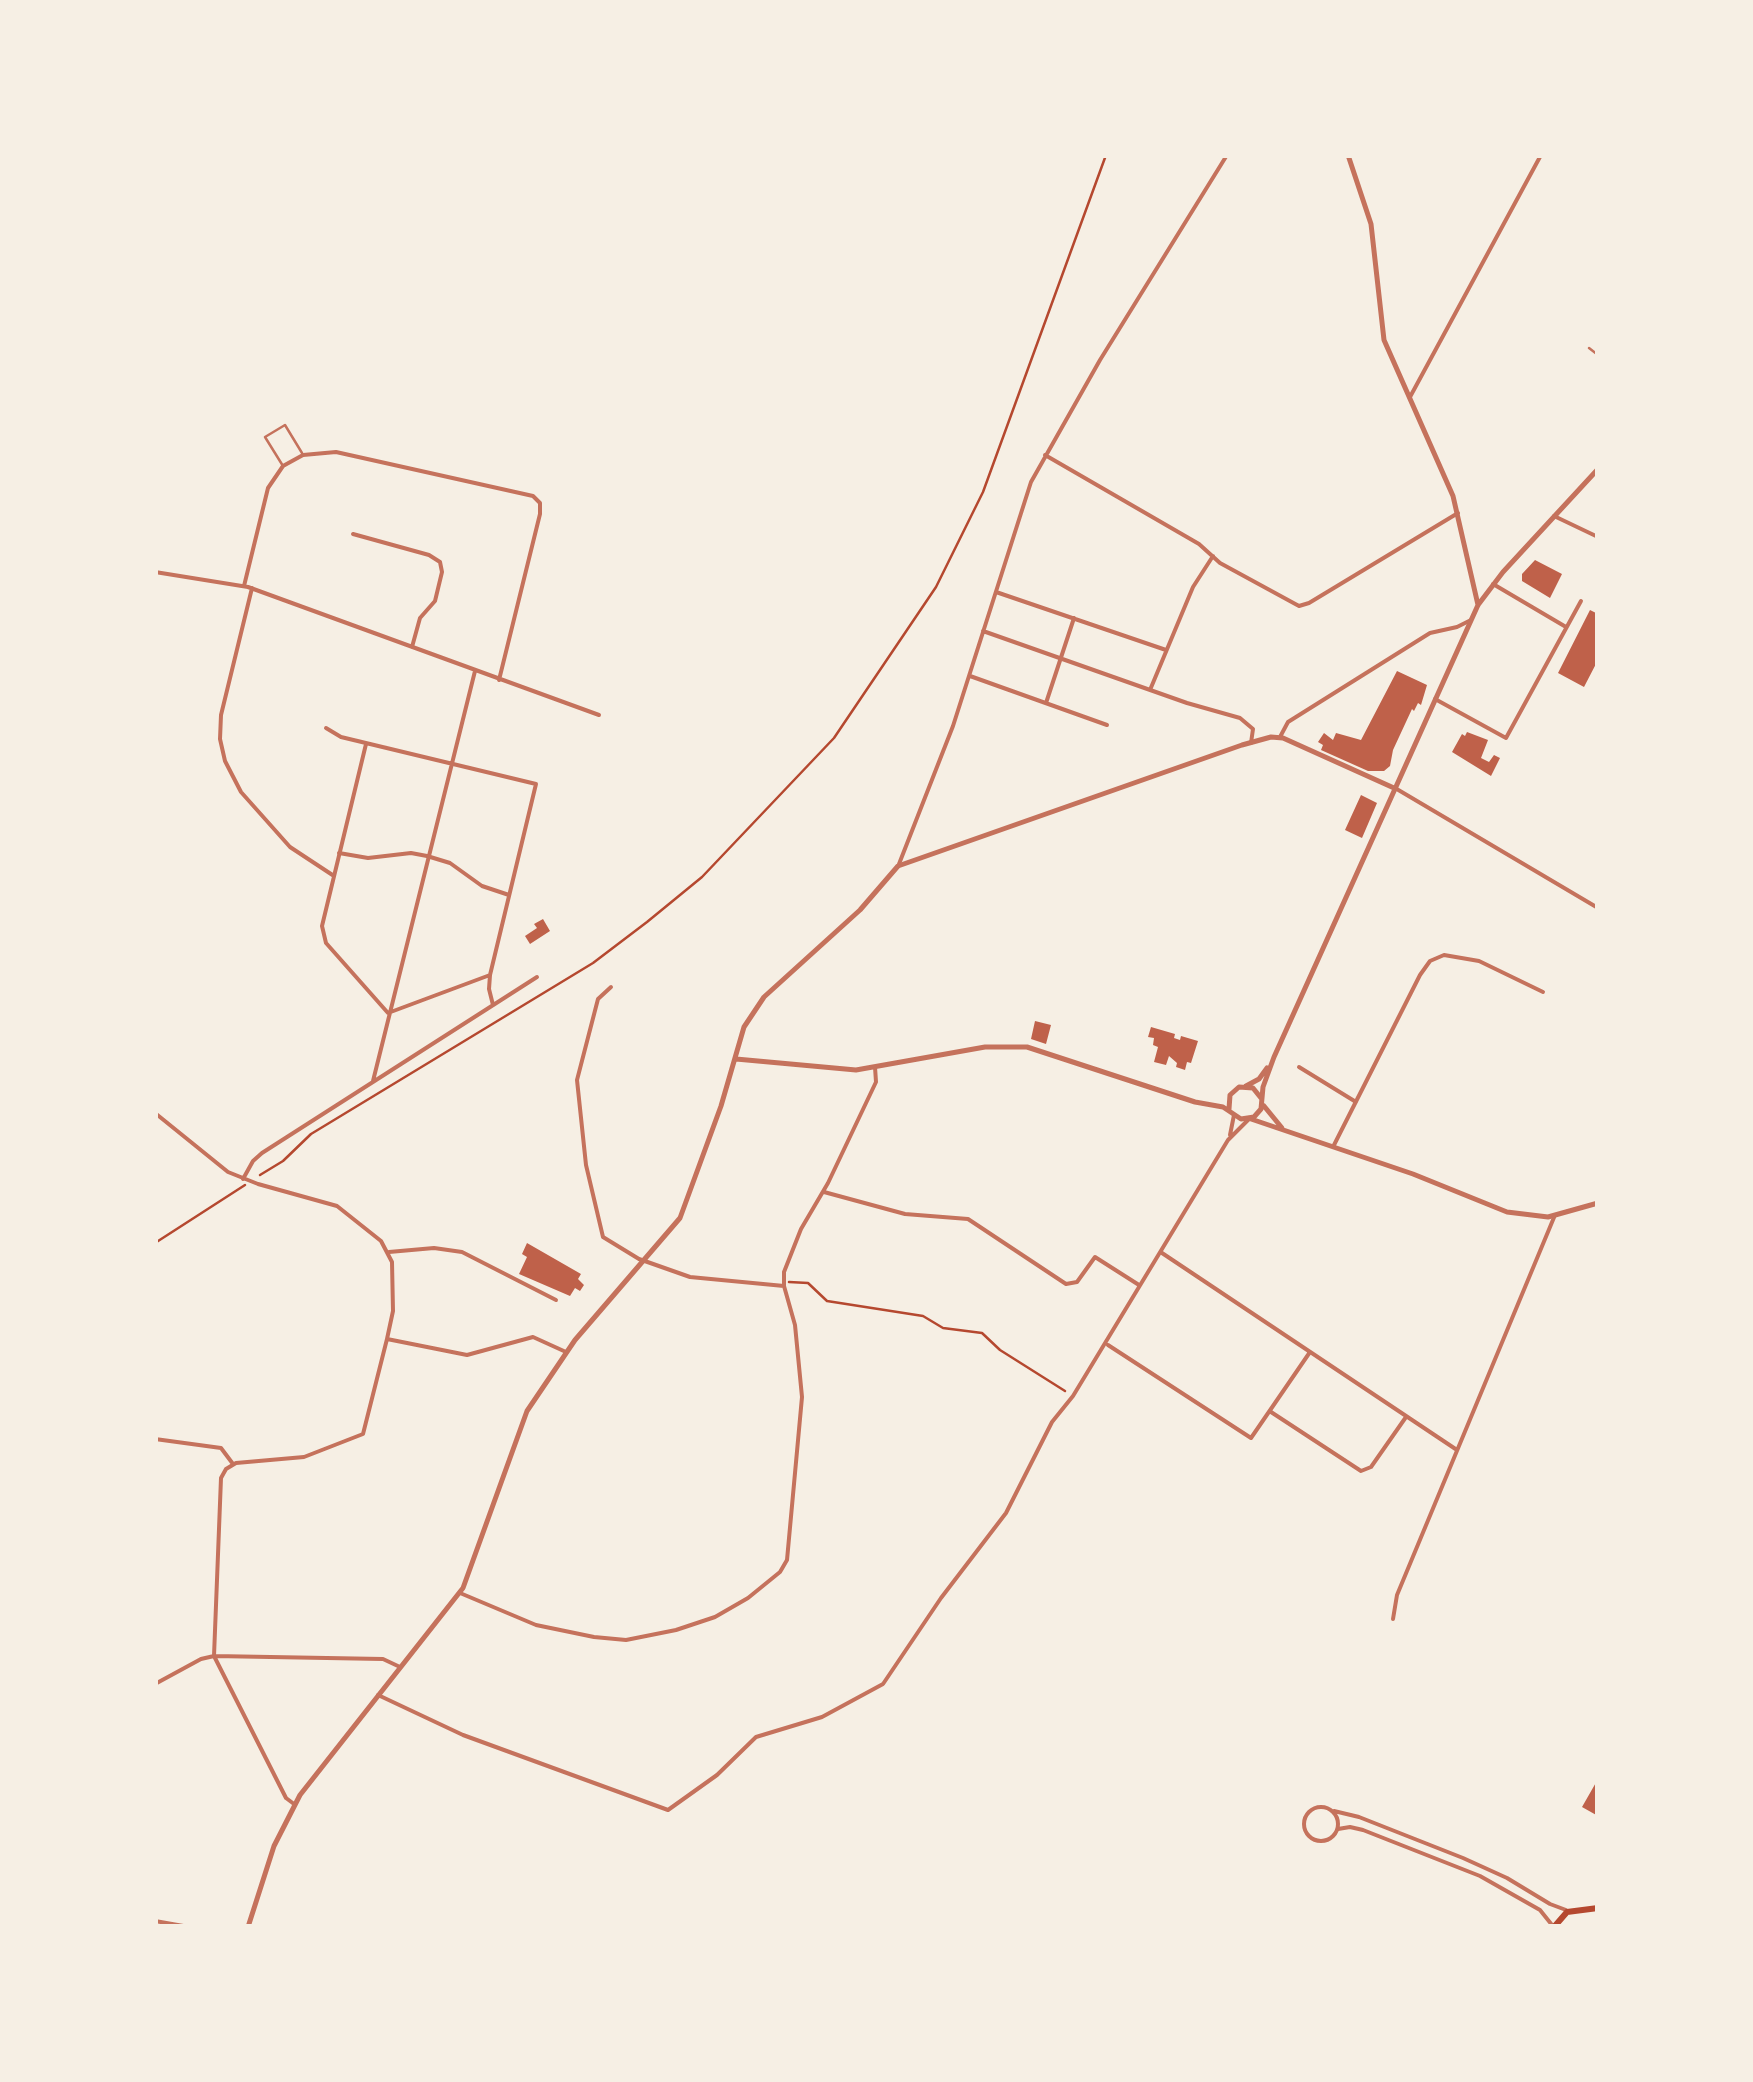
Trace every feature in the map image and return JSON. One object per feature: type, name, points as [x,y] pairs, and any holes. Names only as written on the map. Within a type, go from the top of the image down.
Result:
[{"type":"main road","points":[[1553,1927],[1570,1910],[1598,1908]]},
{"type":"main road","points":[[1588,1910],[1598,1917]]},
{"type":"street","points":[[248,1927],[270,1858],[294,1804],[314,1773],[460,1593],[486,1530],[520,1423],[566,1352],[684,1212],[744,1027],[759,1002],[860,910],[898,866],[953,726],[1025,496],[1045,455],[1227,155]]},
{"type":"street","points":[[1348,155],[1371,224],[1382,334],[1446,478],[1478,605]]},
{"type":"street","points":[[1409,398],[1541,155]]},
{"type":"street","points":[[244,586],[268,488],[283,466],[303,455],[336,452],[538,500],[540,514],[499,680]]},
{"type":"street","points":[[1045,455],[1302,606],[1458,514]]},
{"type":"street","points":[[378,1695],[462,1735],[668,1810],[714,1778],[756,1738],[772,1730],[822,1718],[886,1682],[941,1598],[1018,1494],[1052,1422],[1074,1396],[1228,1140],[1259,1113],[1274,1057],[1478,605],[1493,583],[1598,469]]},
{"type":"street","points":[[1554,516],[1598,538]]},
{"type":"street","points":[[352,534],[429,555],[442,567],[436,602],[420,618],[412,647]]},
{"type":"street","points":[[1150,690],[1193,588],[1213,556]]},
{"type":"street","points":[[155,572],[252,588],[599,715]]},
{"type":"street","points":[[1493,583],[1566,628]]},
{"type":"street","points":[[252,588],[221,715],[224,761],[240,792],[293,850],[334,876]]},
{"type":"street","points":[[996,592],[1166,650]]},
{"type":"street","points":[[1435,699],[1506,738],[1581,601]]},
{"type":"street","points":[[1046,703],[1074,618]]},
{"type":"street","points":[[1280,738],[1286,723],[1316,704],[1433,632],[1471,620]]},
{"type":"street","points":[[984,631],[1243,719],[1253,729],[1251,742]]},
{"type":"street","points":[[373,1080],[475,671]]},
{"type":"street","points":[[969,676],[1107,725]]},
{"type":"street","points":[[326,728],[336,736],[536,784],[490,974],[494,1005]]},
{"type":"street","points":[[898,866],[1251,742],[1280,738],[1394,788],[1598,908]]},
{"type":"street","points":[[366,744],[322,926],[324,939],[388,1013]]},
{"type":"street","points":[[339,853],[374,858],[427,856],[450,863],[482,886],[508,894]]},
{"type":"street","points":[[1333,1147],[1420,975],[1434,958],[1444,955],[1479,961],[1543,992]]},
{"type":"street","points":[[388,1013],[490,974]]},
{"type":"street","points":[[242,1179],[262,1152],[537,977]]},
{"type":"street","points":[[611,987],[598,999],[577,1080],[586,1164],[605,1240],[644,1261],[696,1279],[784,1282]]},
{"type":"street","points":[[736,1059],[850,1070],[985,1047],[1027,1047],[1413,1174],[1506,1212],[1533,1217],[1555,1215],[1598,1203]]},
{"type":"street","points":[[1228,1140],[1231,1094],[1259,1079],[1274,1057]]},
{"type":"street","points":[[460,1593],[546,1627],[601,1638],[632,1639],[676,1630],[715,1616],[748,1598],[780,1572],[787,1560],[802,1398],[794,1318],[784,1282],[792,1248],[824,1192],[876,1082],[875,1067]]},
{"type":"street","points":[[1299,1067],[1356,1102]]},
{"type":"street","points":[[1246,1086],[1255,1089],[1273,1120],[1288,1132]]},
{"type":"street","points":[[155,1113],[216,1164],[242,1179],[343,1208],[389,1252],[393,1305],[363,1434],[312,1455],[277,1462],[232,1464],[220,1478],[214,1656],[286,1798],[294,1804]]},
{"type":"street","points":[[824,1192],[905,1214],[968,1219],[1066,1284],[1077,1282],[1095,1257],[1141,1286]]},
{"type":"street","points":[[1394,1620],[1398,1594],[1555,1215]]},
{"type":"street","points":[[389,1252],[428,1248],[462,1252],[556,1300]]},
{"type":"street","points":[[1162,1253],[1457,1450]]},
{"type":"street","points":[[388,1339],[472,1355],[533,1337],[566,1352]]},
{"type":"street","points":[[1106,1344],[1251,1438],[1310,1352]]},
{"type":"street","points":[[1270,1411],[1361,1471],[1372,1467],[1406,1416]]},
{"type":"street","points":[[155,1439],[221,1448],[232,1464]]},
{"type":"street","points":[[155,1684],[214,1656],[383,1659],[400,1667]]},
{"type":"street","points":[[1338,1829],[1332,1837],[1320,1841],[1311,1838],[1304,1827],[1306,1816],[1312,1808],[1323,1806],[1360,1818],[1463,1858],[1550,1904],[1570,1910]]},
{"type":"street","points":[[1334,1812],[1338,1829]]},
{"type":"street","points":[[1338,1829],[1359,1829],[1480,1876],[1540,1910],[1553,1927]]},
{"type":"street","points":[[155,1921],[189,1927]]},
{"type":"lane","points":[[1590,348],[1598,355]]},
{"type":"lane","points":[[283,466],[265,437],[285,424],[303,455]]},
{"type":"path","points":[[155,1243],[283,1161],[311,1134],[593,962],[702,877],[834,738],[936,587],[983,492],[1106,155]]},
{"type":"path","points":[[784,1282],[808,1283],[827,1302],[923,1316],[943,1328],[982,1333],[1000,1350],[1074,1396]]},
{"type":"building","points":[[1535,560],[1562,574],[1550,598],[1522,581],[1522,574]]},
{"type":"building","points":[[1590,610],[1598,614],[1598,660],[1584,687],[1558,673]]},
{"type":"building","points":[[1397,671],[1427,685],[1421,705],[1418,703],[1412,709],[1393,750],[1390,766],[1384,771],[1368,771],[1321,750],[1323,745],[1318,742],[1324,733],[1333,740],[1336,733],[1361,740]]},
{"type":"building","points":[[1467,732],[1488,740],[1481,758],[1489,762],[1494,755],[1500,758],[1491,776],[1452,752]]},
{"type":"building","points":[[1361,795],[1377,803],[1362,838],[1345,830]]},
{"type":"building","points":[[543,919],[550,931],[530,944],[525,936]]},
{"type":"building","points":[[1035,1021],[1051,1025],[1046,1044],[1031,1039]]},
{"type":"building","points":[[1151,1027],[1175,1034],[1174,1038],[1180,1040],[1181,1036],[1198,1041],[1185,1070],[1176,1067],[1169,1056],[1166,1065],[1154,1062],[1158,1047],[1153,1045],[1154,1038],[1148,1037]]},
{"type":"building","points":[[527,1243],[581,1274],[578,1279],[584,1285],[580,1291],[575,1288],[570,1296],[519,1274],[527,1257],[522,1254]]},
{"type":"building","points":[[1598,1779],[1598,1816],[1582,1807]]}]
